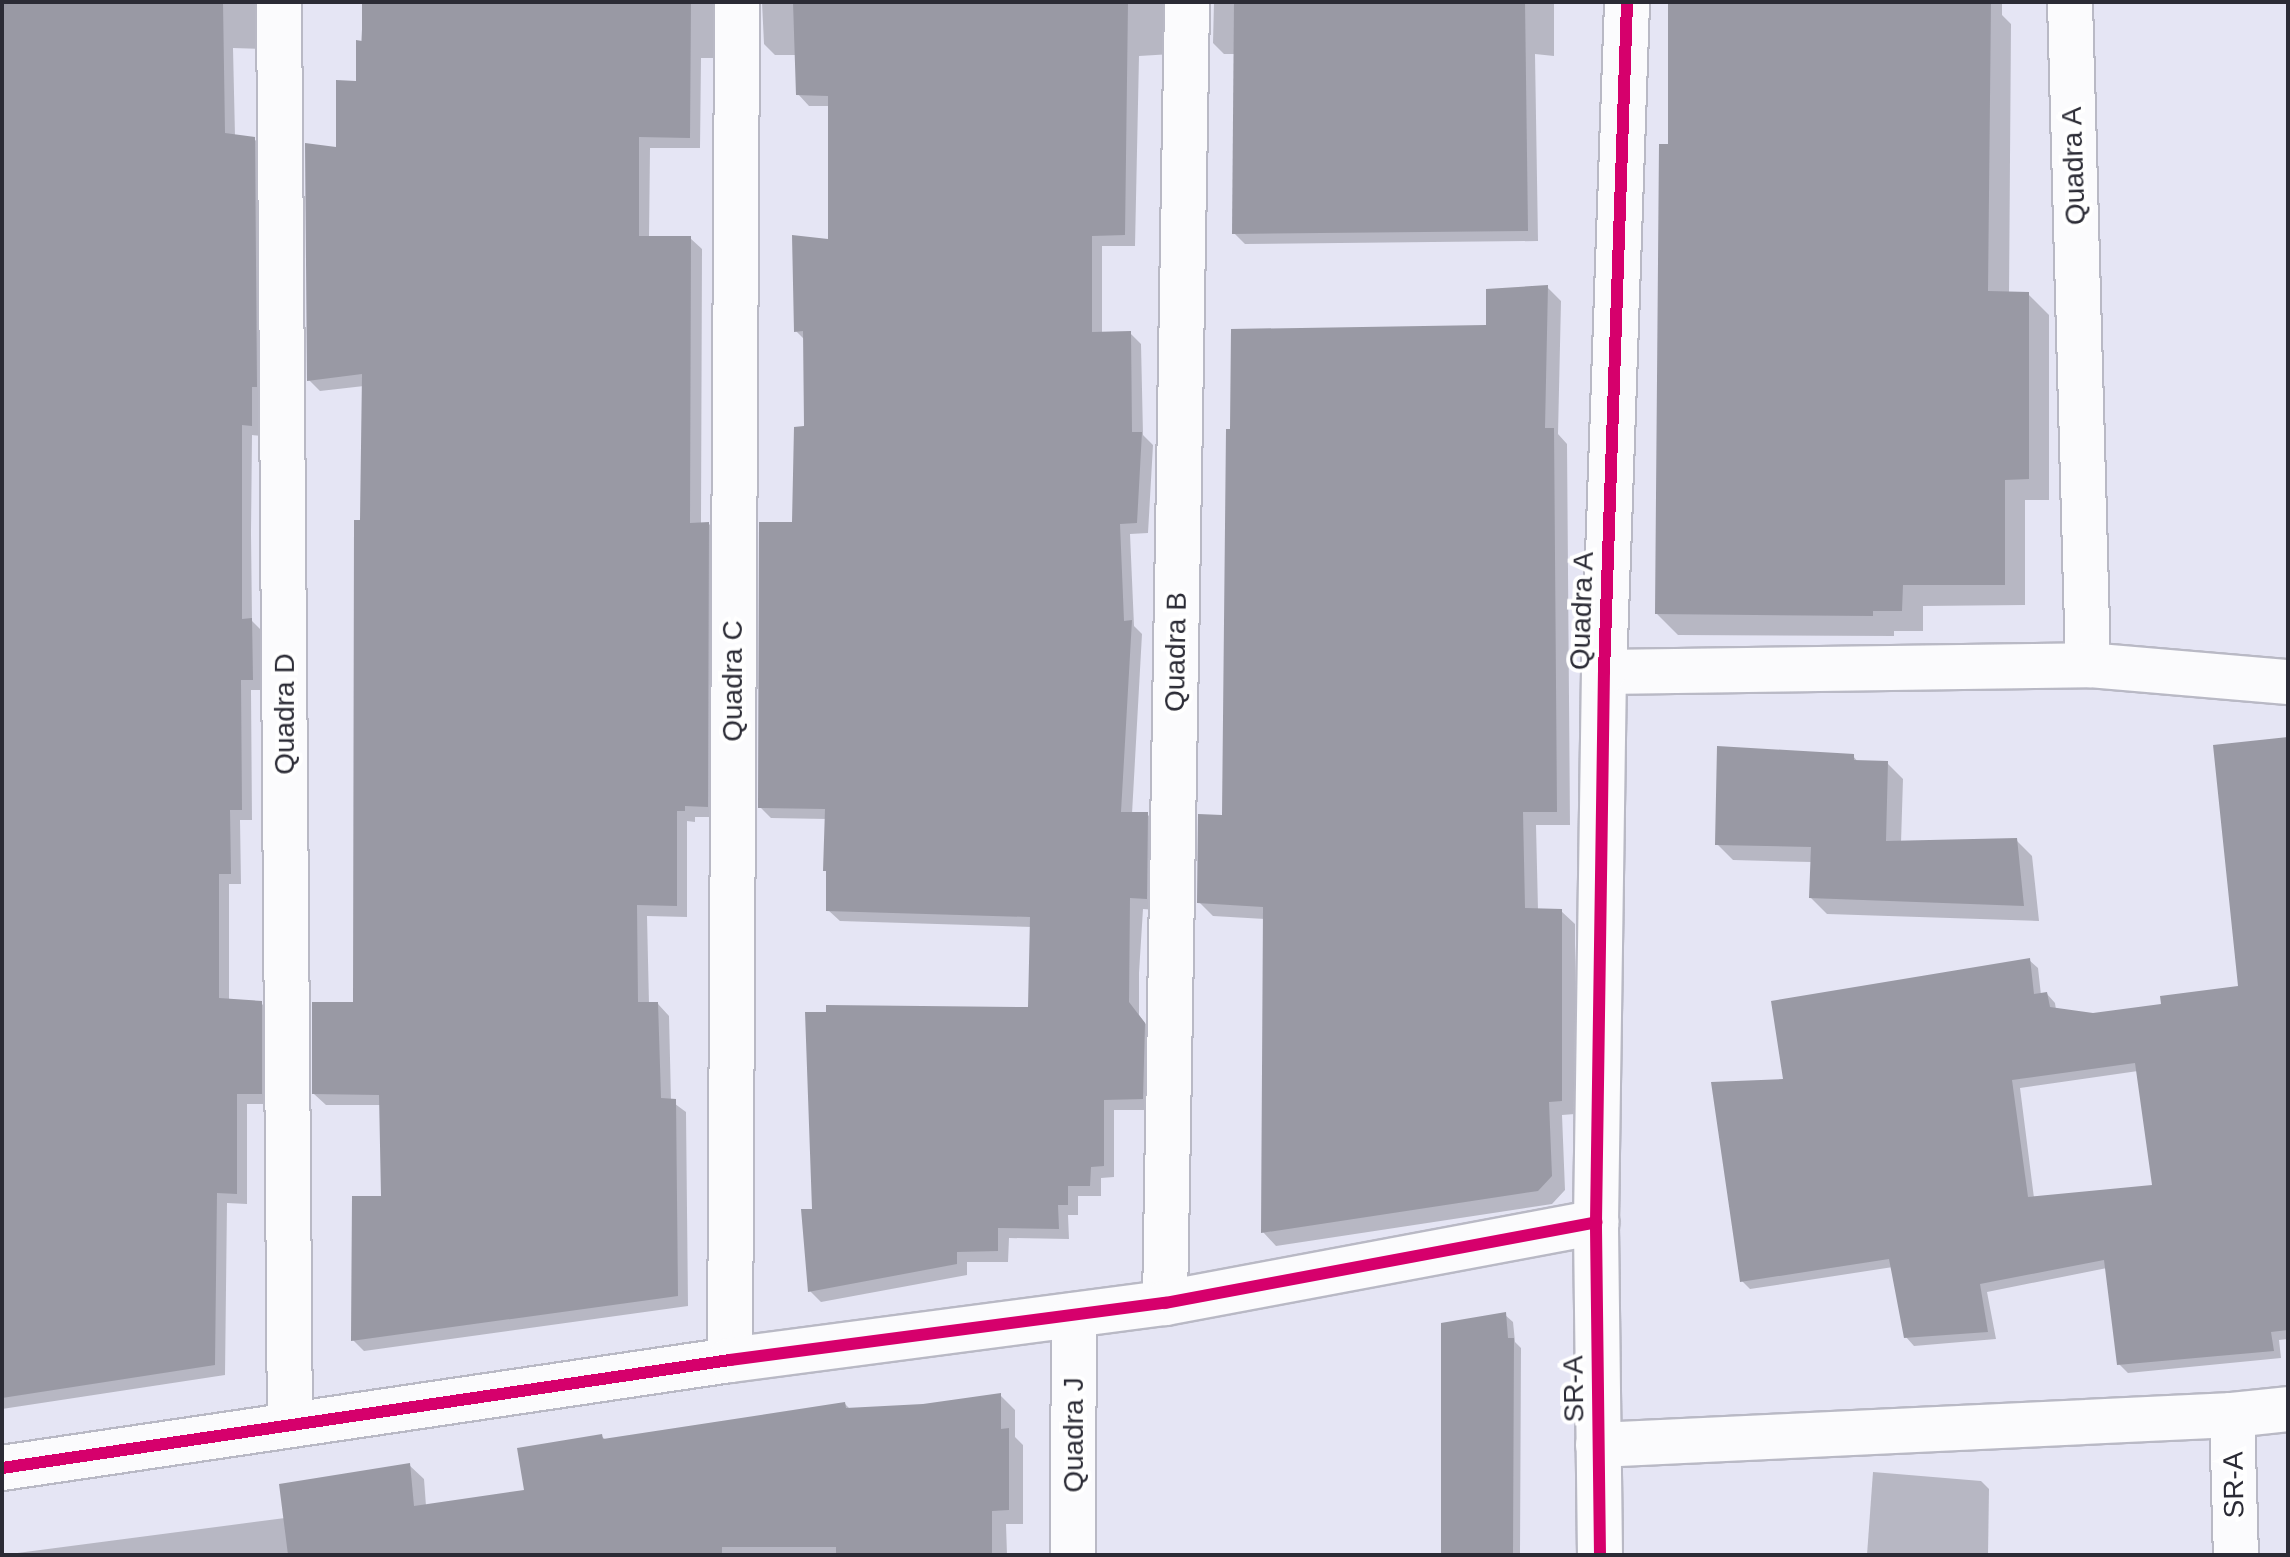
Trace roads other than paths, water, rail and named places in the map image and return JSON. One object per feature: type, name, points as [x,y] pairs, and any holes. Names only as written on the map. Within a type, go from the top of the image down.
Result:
[{"type":"street","name":"Quadra D","points":[[279,2],[290,1425]]},
{"type":"street","name":"Quadra C","points":[[730,1360],[737,2]]},
{"type":"street","name":"Quadra B","points":[[1165,1303],[1187,2]]},
{"type":"street","name":"Quadra A","points":[[1596,1222],[1604,672],[1627,2]]},
{"type":"street","name":"Quadra A","points":[[2070,2],[2088,665]]},
{"type":"street","points":[[1604,672],[2088,665],[2288,682]]},
{"type":"street","points":[[2,1468],[730,1360],[1165,1303],[1596,1222]]},
{"type":"street","name":"SR-A","points":[[1596,1222],[1600,1555]]},
{"type":"street","name":"Quadra J","points":[[1073,1555],[1074,1315]]},
{"type":"street","name":"SR-A","points":[[1598,1445],[2232,1415],[2288,1409]]},
{"type":"street","name":"SR-A","points":[[2232,1415],[2236,1555]]}]
